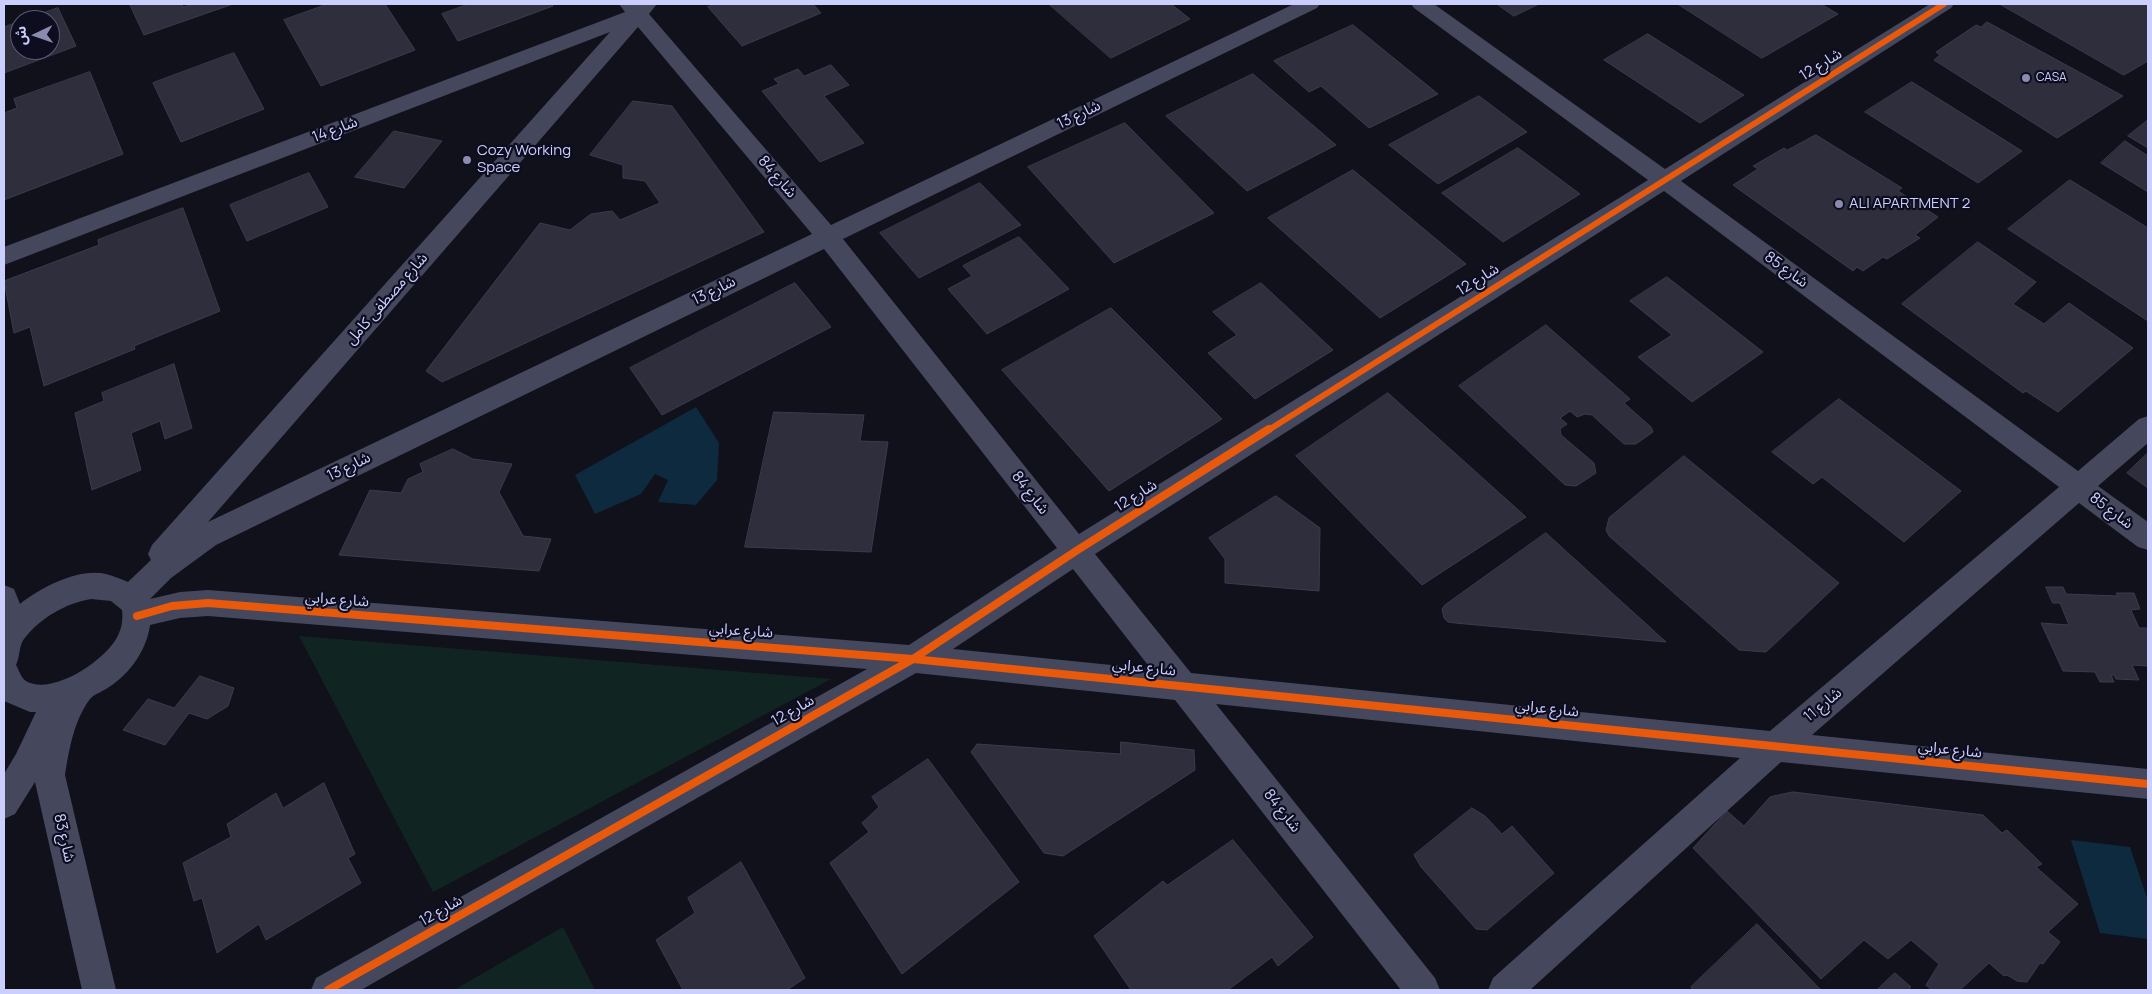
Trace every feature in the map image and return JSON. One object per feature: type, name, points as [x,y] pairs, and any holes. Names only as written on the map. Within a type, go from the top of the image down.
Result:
[{"type":"street","name":"شارع 14","points":[[4,256],[638,7],[666,4]]},
{"type":"street","name":"شارع 13","points":[[131,603],[161,569],[206,536],[1310,4]]},
{"type":"street","name":"شارع 85","points":[[1421,4],[1663,179],[2148,538]]},
{"type":"street","name":"شارع 12","points":[[328,990],[913,659],[1076,550],[1944,4]]},
{"type":"street","name":"شارع 84","points":[[638,7],[828,236],[1423,990]]},
{"type":"street","name":"شارع مصطفى كامل","points":[[131,603],[638,7]]},
{"type":"street","name":"شارع 11","points":[[1505,990],[1776,746],[2148,427]]},
{"type":"street","points":[[4,658],[6,611],[49,601],[71,591],[92,586],[112,587],[131,603],[136,632],[128,648],[115,665],[98,679],[69,693],[40,698],[24,695],[12,688],[4,672]]},
{"type":"street","name":"شارع عرابي","points":[[131,603],[162,608],[185,603],[208,603],[913,659],[2148,784]]},
{"type":"street","points":[[4,803],[69,693]]},
{"type":"street","name":"شارع 83","points":[[69,693],[53,747],[49,775],[99,990]]},
{"type":"green space","points":[[299,636],[831,679],[433,892]]},
{"type":"green space","points":[[563,927],[595,990],[454,990]]},
{"type":"water","points":[[696,407],[719,443],[717,480],[696,505],[658,502],[668,480],[655,474],[641,494],[595,514],[575,475]]},
{"type":"water","points":[[2071,840],[2130,847],[2148,901],[2148,939],[2100,933]]},
{"type":"building","points":[[182,4],[183,7],[194,4],[233,4],[144,35],[130,5]]},
{"type":"building","points":[[328,4],[385,4],[415,50],[321,86],[284,20]]},
{"type":"building","points":[[469,4],[552,4],[553,6],[458,41],[442,14]]},
{"type":"building","points":[[716,4],[813,4],[821,13],[742,46],[708,7]]},
{"type":"building","points":[[1049,4],[1171,4],[1190,19],[1111,58]]},
{"type":"building","points":[[1497,4],[1539,4],[1514,16]]},
{"type":"building","points":[[1678,4],[1821,4],[1838,14],[1762,58]]},
{"type":"building","points":[[2000,4],[2148,4],[2148,61],[2124,75]]},
{"type":"building","points":[[60,12],[76,46],[60,52]]},
{"type":"building","name":"CASA","points":[[1987,22],[2123,96],[2057,138],[1934,60],[1940,55],[1936,52],[1976,25],[1981,27]]},
{"type":"building","points":[[10,25],[10,60],[39,60],[4,73],[4,27]]},
{"type":"building","points":[[1353,25],[1438,94],[1369,128],[1321,86],[1309,92],[1274,61]]},
{"type":"building","points":[[1648,34],[1744,95],[1700,123],[1604,60]]},
{"type":"building","points":[[234,53],[264,109],[181,142],[153,83]]},
{"type":"building","points":[[831,65],[849,85],[824,96],[864,143],[820,162],[762,91],[779,84],[774,79],[798,69],[804,76]]},
{"type":"building","points":[[90,72],[123,154],[4,200],[4,113],[17,108],[14,99]]},
{"type":"building","points":[[1253,74],[1336,145],[1247,191],[1166,116]]},
{"type":"building","points":[[1912,82],[2022,151],[1978,183],[1865,112]]},
{"type":"building","points":[[1479,96],[1527,132],[1438,184],[1389,145]]},
{"type":"building","points":[[633,101],[672,106],[764,232],[442,382],[426,371],[540,223],[570,230],[591,214],[612,211],[620,220],[660,203],[645,181],[623,178],[623,165],[590,155]]},
{"type":"building","points":[[2148,120],[2148,148],[2128,136]]},
{"type":"building","points":[[1125,123],[1214,213],[1114,263],[1028,167]]},
{"type":"building","points":[[394,131],[442,141],[404,188],[355,177]]},
{"type":"building","name":"ALI APARTMENT 2","points":[[1816,135],[1902,188],[1898,191],[1938,217],[1915,235],[1920,238],[1887,259],[1883,257],[1863,271],[1857,267],[1853,271],[1733,185],[1758,169],[1753,166],[1784,148],[1787,150]]},
{"type":"building","points":[[2125,141],[2148,156],[2148,192],[2101,163]]},
{"type":"building","points":[[1518,148],[1580,194],[1503,242],[1442,193]]},
{"type":"building","points":[[1353,170],[1466,264],[1380,318],[1268,218]]},
{"type":"building","points":[[309,173],[328,207],[247,241],[230,205]]},
{"type":"building","points":[[2070,180],[2148,228],[2148,321],[2008,229]]},
{"type":"building","points":[[980,183],[1021,225],[919,278],[880,233]]},
{"type":"building","points":[[183,208],[220,311],[134,346],[135,349],[44,386],[30,327],[14,333],[4,281],[99,245],[98,240]]},
{"type":"building","points":[[1019,237],[1069,289],[987,334],[948,289],[972,276],[963,266]]},
{"type":"building","points":[[1978,242],[2036,282],[2013,304],[2044,324],[2069,303],[2133,348],[2058,412],[2026,391],[2023,393],[1902,304]]},
{"type":"building","points":[[1667,277],[1763,352],[1692,402],[1638,357],[1672,335],[1630,301]]},
{"type":"building","points":[[795,283],[831,327],[662,415],[630,368]]},
{"type":"building","points":[[1261,283],[1333,350],[1255,399],[1208,353],[1237,335],[1213,312]]},
{"type":"building","points":[[1111,308],[1222,419],[1109,491],[1002,370]]},
{"type":"building","points":[[1546,325],[1630,399],[1624,403],[1651,427],[1653,432],[1636,444],[1624,444],[1592,415],[1585,414],[1577,417],[1570,411],[1560,418],[1567,424],[1560,429],[1561,435],[1594,463],[1596,473],[1576,486],[1565,485],[1459,386]]},
{"type":"building","points":[[174,364],[192,428],[165,439],[160,421],[131,433],[141,470],[92,490],[75,413],[104,401],[102,393]]},
{"type":"building","points":[[1388,393],[1526,517],[1422,585],[1296,456]]},
{"type":"building","points":[[1839,399],[1961,491],[1904,542],[1822,477],[1813,484],[1772,452]]},
{"type":"building","points":[[774,412],[864,415],[860,441],[888,442],[871,552],[745,547]]},
{"type":"building","points":[[453,449],[473,459],[512,464],[499,492],[523,536],[551,539],[539,571],[339,555],[370,490],[401,493],[408,479],[423,472],[420,464]]},
{"type":"building","points":[[2148,453],[2148,488],[2127,473]]},
{"type":"building","points":[[1684,456],[1839,583],[1766,652],[1739,650],[1609,536],[1606,530],[1609,518]]},
{"type":"building","points":[[1276,496],[1320,528],[1319,591],[1225,583],[1225,559],[1209,538]]},
{"type":"building","points":[[1546,533],[1666,642],[1455,623],[1448,622],[1444,618],[1442,609],[1445,605]]},
{"type":"building","points":[[2046,587],[2063,587],[2066,594],[2118,596],[2116,593],[2134,593],[2140,609],[2131,610],[2139,628],[2148,628],[2148,666],[2132,665],[2139,680],[2116,679],[2114,675],[2111,675],[2114,682],[2100,682],[2095,672],[2063,671],[2041,623],[2069,625],[2060,603],[2053,603]]},
{"type":"building","points":[[200,676],[234,688],[228,706],[207,719],[189,713],[165,745],[123,730],[148,699],[174,708]]},
{"type":"building","points":[[1121,742],[1194,750],[1195,770],[1063,856],[1044,853],[971,752],[977,744],[1120,754]]},
{"type":"building","points":[[928,759],[1019,882],[902,974],[830,863],[869,832],[862,823],[879,807],[872,797]]},
{"type":"building","points":[[324,783],[355,854],[348,858],[361,883],[266,940],[259,924],[217,953],[202,898],[194,901],[183,863],[231,837],[227,824],[276,793],[283,808]]},
{"type":"building","points":[[1793,792],[1983,815],[2002,833],[2007,830],[2042,864],[2036,867],[2078,904],[2048,932],[2060,942],[2043,964],[2040,963],[2027,982],[2017,981],[2007,975],[2004,976],[1989,963],[1960,990],[1932,990],[1926,985],[1939,964],[1911,940],[1888,959],[1864,940],[1821,979],[1693,848],[1727,811],[1744,826],[1770,797]]},
{"type":"building","points":[[1472,808],[1485,816],[1502,834],[1512,826],[1554,873],[1487,930],[1476,929],[1421,867],[1414,855]]},
{"type":"building","points":[[1233,840],[1313,937],[1278,966],[1272,957],[1228,990],[1131,990],[1094,936],[1163,881],[1167,885]]},
{"type":"building","points":[[741,862],[805,978],[787,990],[683,990],[656,940],[695,913],[688,898]]},
{"type":"building","points":[[1757,924],[1821,990],[1693,990],[1691,987]]},
{"type":"building","points":[[1895,973],[1911,987],[1908,990],[1877,990]]},
{"type":"cycle path","points":[[328,990],[913,659],[1076,551],[1944,4]]},
{"type":"cycle path","points":[[137,616],[172,606],[208,603],[913,659],[2148,784]]},
{"type":"place","name":"CASA","points":[[2026,78]]},
{"type":"place","name":"Cozy Working Space","points":[[467,160]]},
{"type":"place","name":"ALI APARTMENT 2","points":[[1839,204]]}]
